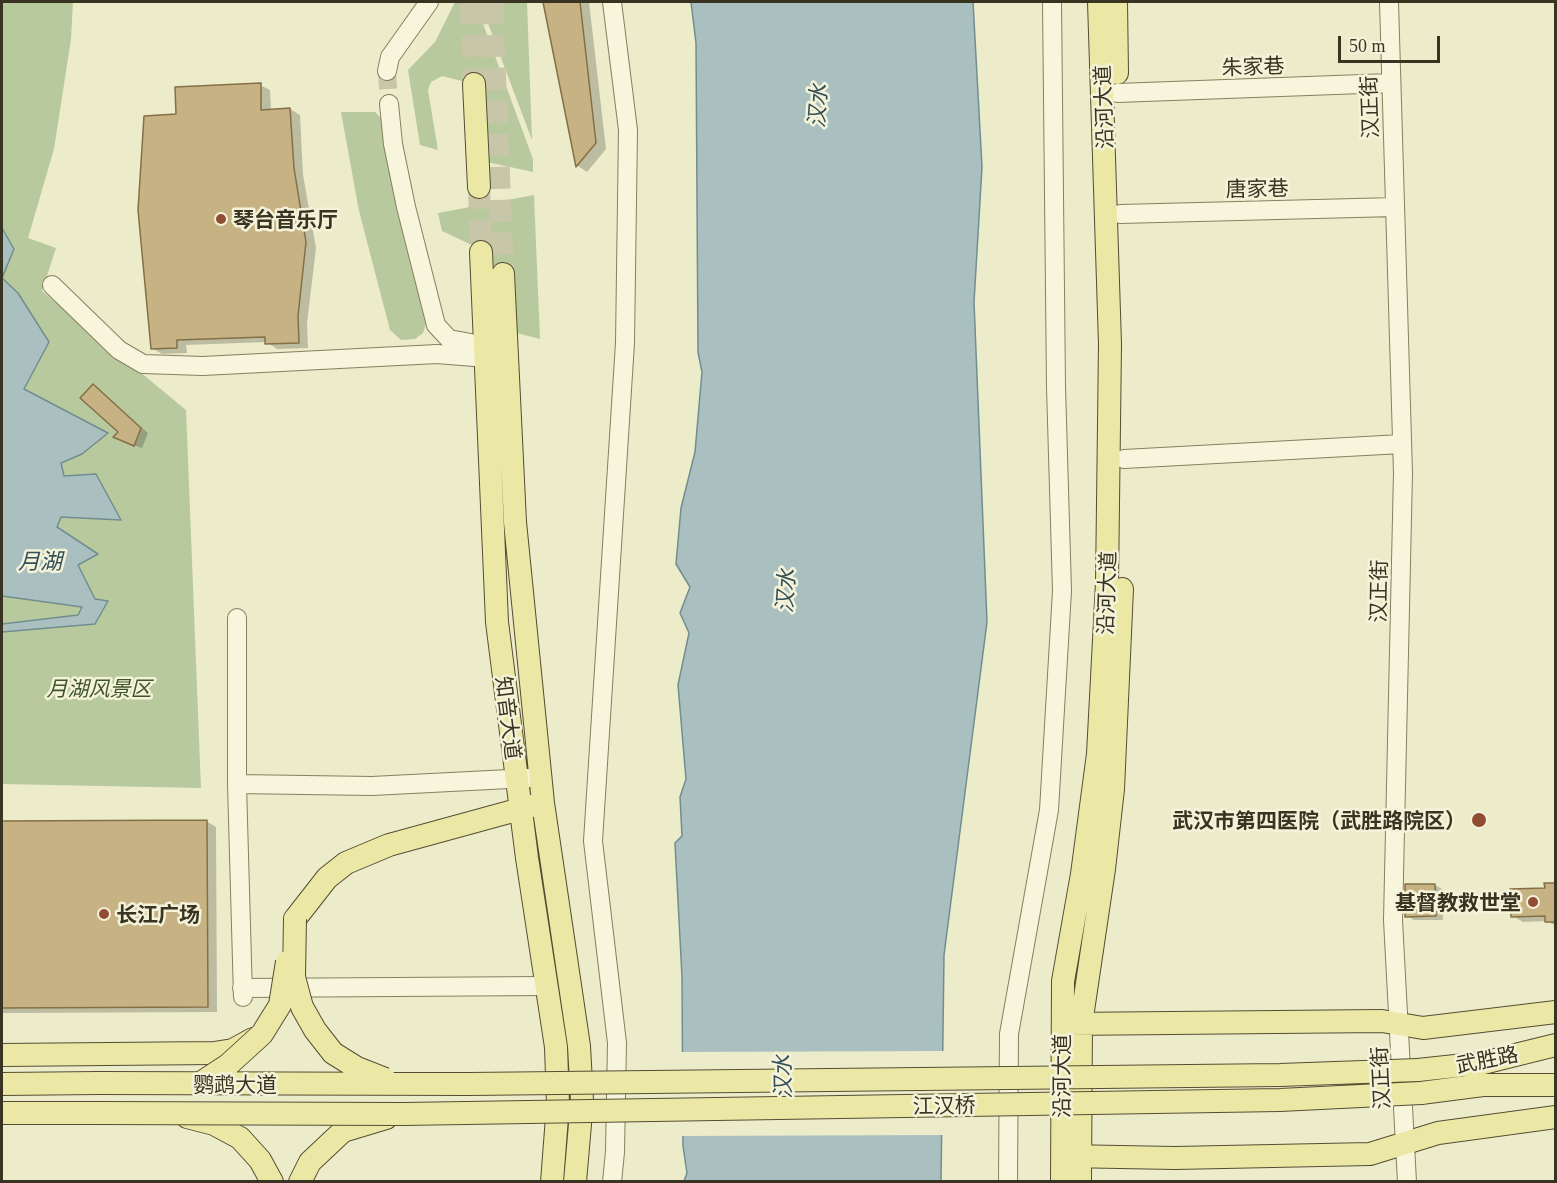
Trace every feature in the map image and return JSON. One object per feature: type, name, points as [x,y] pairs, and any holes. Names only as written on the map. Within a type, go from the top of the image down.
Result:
[{"type":"main road","name":"沿河大道","points":[[1062,1182],[1071,1157],[1071,1024],[1063,981],[1082,874],[1098,754],[1107,583],[1110,344],[1099,2]]},
{"type":"main road","name":"沿河大道","points":[[1071,1024],[1104,869],[1113,789],[1121,631],[1124,459],[1116,2]]},
{"type":"main road","points":[[474,84],[479,187]]},
{"type":"main road","name":"知音大道","points":[[481,252],[497,353],[543,803],[579,1046],[582,1101],[575,1182]]},
{"type":"main road","name":"知音大道","points":[[503,274],[497,353],[497,622],[521,810],[548,986],[558,1077],[552,1182]]},
{"type":"main road","points":[[199,1084],[228,1065],[262,1034],[280,1005],[295,919],[327,878],[346,863],[389,845],[543,803]]},
{"type":"main road","points":[[295,919],[294,977],[302,1006],[315,1030],[333,1053],[357,1068],[401,1084]]},
{"type":"main road","points":[[1071,1024],[1382,1022],[1423,1028],[1556,1012]]},
{"type":"main road","points":[[2,1054],[214,1053],[233,1050],[262,1034]]},
{"type":"main road","name":"武胜路","points":[[1421,1093],[1483,1074],[1556,1045]]},
{"type":"main road","points":[[1483,1074],[1556,1056]]},
{"type":"main road","name":"武胜路","points":[[1418,1070],[1483,1074],[1556,1085]]},
{"type":"main road","name":"江汉桥","points":[[469,1084],[1280,1075],[1418,1070]]},
{"type":"main road","points":[[1483,1074],[1556,1072]]},
{"type":"main road","name":"鹦鹉大道","points":[[2,1084],[469,1084]]},
{"type":"main road","name":"江汉桥","points":[[468,1113],[1280,1100],[1421,1093]]},
{"type":"main road","name":"鹦鹉大道","points":[[2,1113],[468,1113]]},
{"type":"main road","points":[[177,1114],[214,1124],[240,1138],[260,1160],[272,1182]]},
{"type":"main road","points":[[300,1182],[310,1162],[343,1131],[362,1123],[403,1114]]},
{"type":"main road","points":[[1071,1157],[1370,1154],[1438,1133],[1556,1117]]},
{"type":"main road","name":"沿河大道","points":[[1071,1157],[1080,1182]]},
{"type":"street","points":[[387,71],[390,57],[429,2]]},
{"type":"street","points":[[612,2],[628,130],[625,331],[593,841],[617,1043],[615,1152],[612,1182]]},
{"type":"street","points":[[1008,1182],[1009,1034],[1049,810],[1062,591],[1056,387],[1052,2]]},
{"type":"street","name":"汉正街","points":[[1389,2],[1402,444],[1393,909],[1407,1182]]},
{"type":"street","name":"朱家巷","points":[[1117,93],[1390,83]]},
{"type":"street","points":[[389,104],[393,144],[410,227],[433,317],[441,334],[456,341],[497,353]]},
{"type":"street","name":"唐家巷","points":[[1120,214],[1395,207]]},
{"type":"street","points":[[52,285],[118,350],[143,364],[203,366],[497,353]]},
{"type":"street","points":[[424,355],[441,334]]},
{"type":"street","points":[[1124,459],[1402,444]]},
{"type":"street","points":[[237,618],[237,784],[242,993],[548,986]]},
{"type":"street","points":[[237,784],[372,786],[540,778]]},
{"type":"green space","name":"月湖风景区","points":[[2,2],[73,2],[71,39],[54,149],[28,238],[56,248],[42,291],[186,410],[201,788],[2,784]]},
{"type":"green space","points":[[455,2],[475,2],[533,159],[533,172],[487,162],[478,85],[442,76],[431,82],[428,90],[438,150],[420,145],[408,70],[435,42]]},
{"type":"green space","points":[[480,2],[527,2],[532,140]]},
{"type":"green space","points":[[341,112],[375,112],[381,118],[399,218],[426,324],[423,333],[415,339],[401,340],[390,330],[359,211]]},
{"type":"green space","points":[[534,195],[540,339],[513,332],[503,274],[474,246],[442,231],[438,213]]},
{"type":"water","name":"汉水","points":[[691,2],[973,2],[982,167],[974,302],[987,622],[944,955],[941,1181],[684,1181],[687,1173],[683,1146],[682,977],[675,843],[682,836],[680,797],[686,779],[678,685],[689,633],[680,613],[690,587],[676,564],[681,508],[695,452],[702,372],[698,352],[696,43]]},
{"type":"water","points":[[2,228],[14,249],[2,278]]},
{"type":"water","name":"月湖","points":[[2,278],[18,293],[49,342],[24,389],[108,433],[82,454],[61,463],[64,476],[96,474],[121,520],[61,517],[57,527],[98,554],[78,565],[95,599],[108,601],[95,624],[2,632],[2,624],[78,615],[82,607],[2,596]]},
{"type":"pier","points":[[945,1051],[944,1135],[680,1136],[680,1052]]},
{"type":"building","points":[[543,2],[580,2],[596,143],[576,167]]},
{"type":"building","name":"琴台音乐厅","points":[[261,83],[261,110],[290,108],[294,168],[306,242],[298,316],[299,343],[265,344],[265,337],[177,340],[177,348],[151,349],[138,210],[144,116],[176,114],[175,87]]},
{"type":"building","points":[[93,384],[141,428],[134,446],[113,437],[118,432],[80,398]]},
{"type":"building","name":"长江广场","points":[[207,820],[208,1007],[2,1008],[2,821]]},
{"type":"building","name":"基督教救世堂","points":[[1544,883],[1556,883],[1556,922],[1545,922],[1545,916],[1511,917],[1510,889],[1545,888]]},
{"type":"building","points":[[1405,884],[1435,884],[1436,916],[1405,917]]},
{"type":"tunnel","points":[[471,2],[474,84]]},
{"type":"tunnel","points":[[492,2],[503,274]]},
{"type":"tunnel","points":[[387,71],[389,104]]},
{"type":"tunnel","points":[[479,187],[481,252]]},
{"type":"place","name":"琴台音乐厅","points":[[221,219]]},
{"type":"place","name":"武汉市第四医院（武胜路院区）","points":[[1479,820]]},
{"type":"place","name":"基督教救世堂","points":[[1533,902]]},
{"type":"place","name":"长江广场","points":[[104,914]]}]
